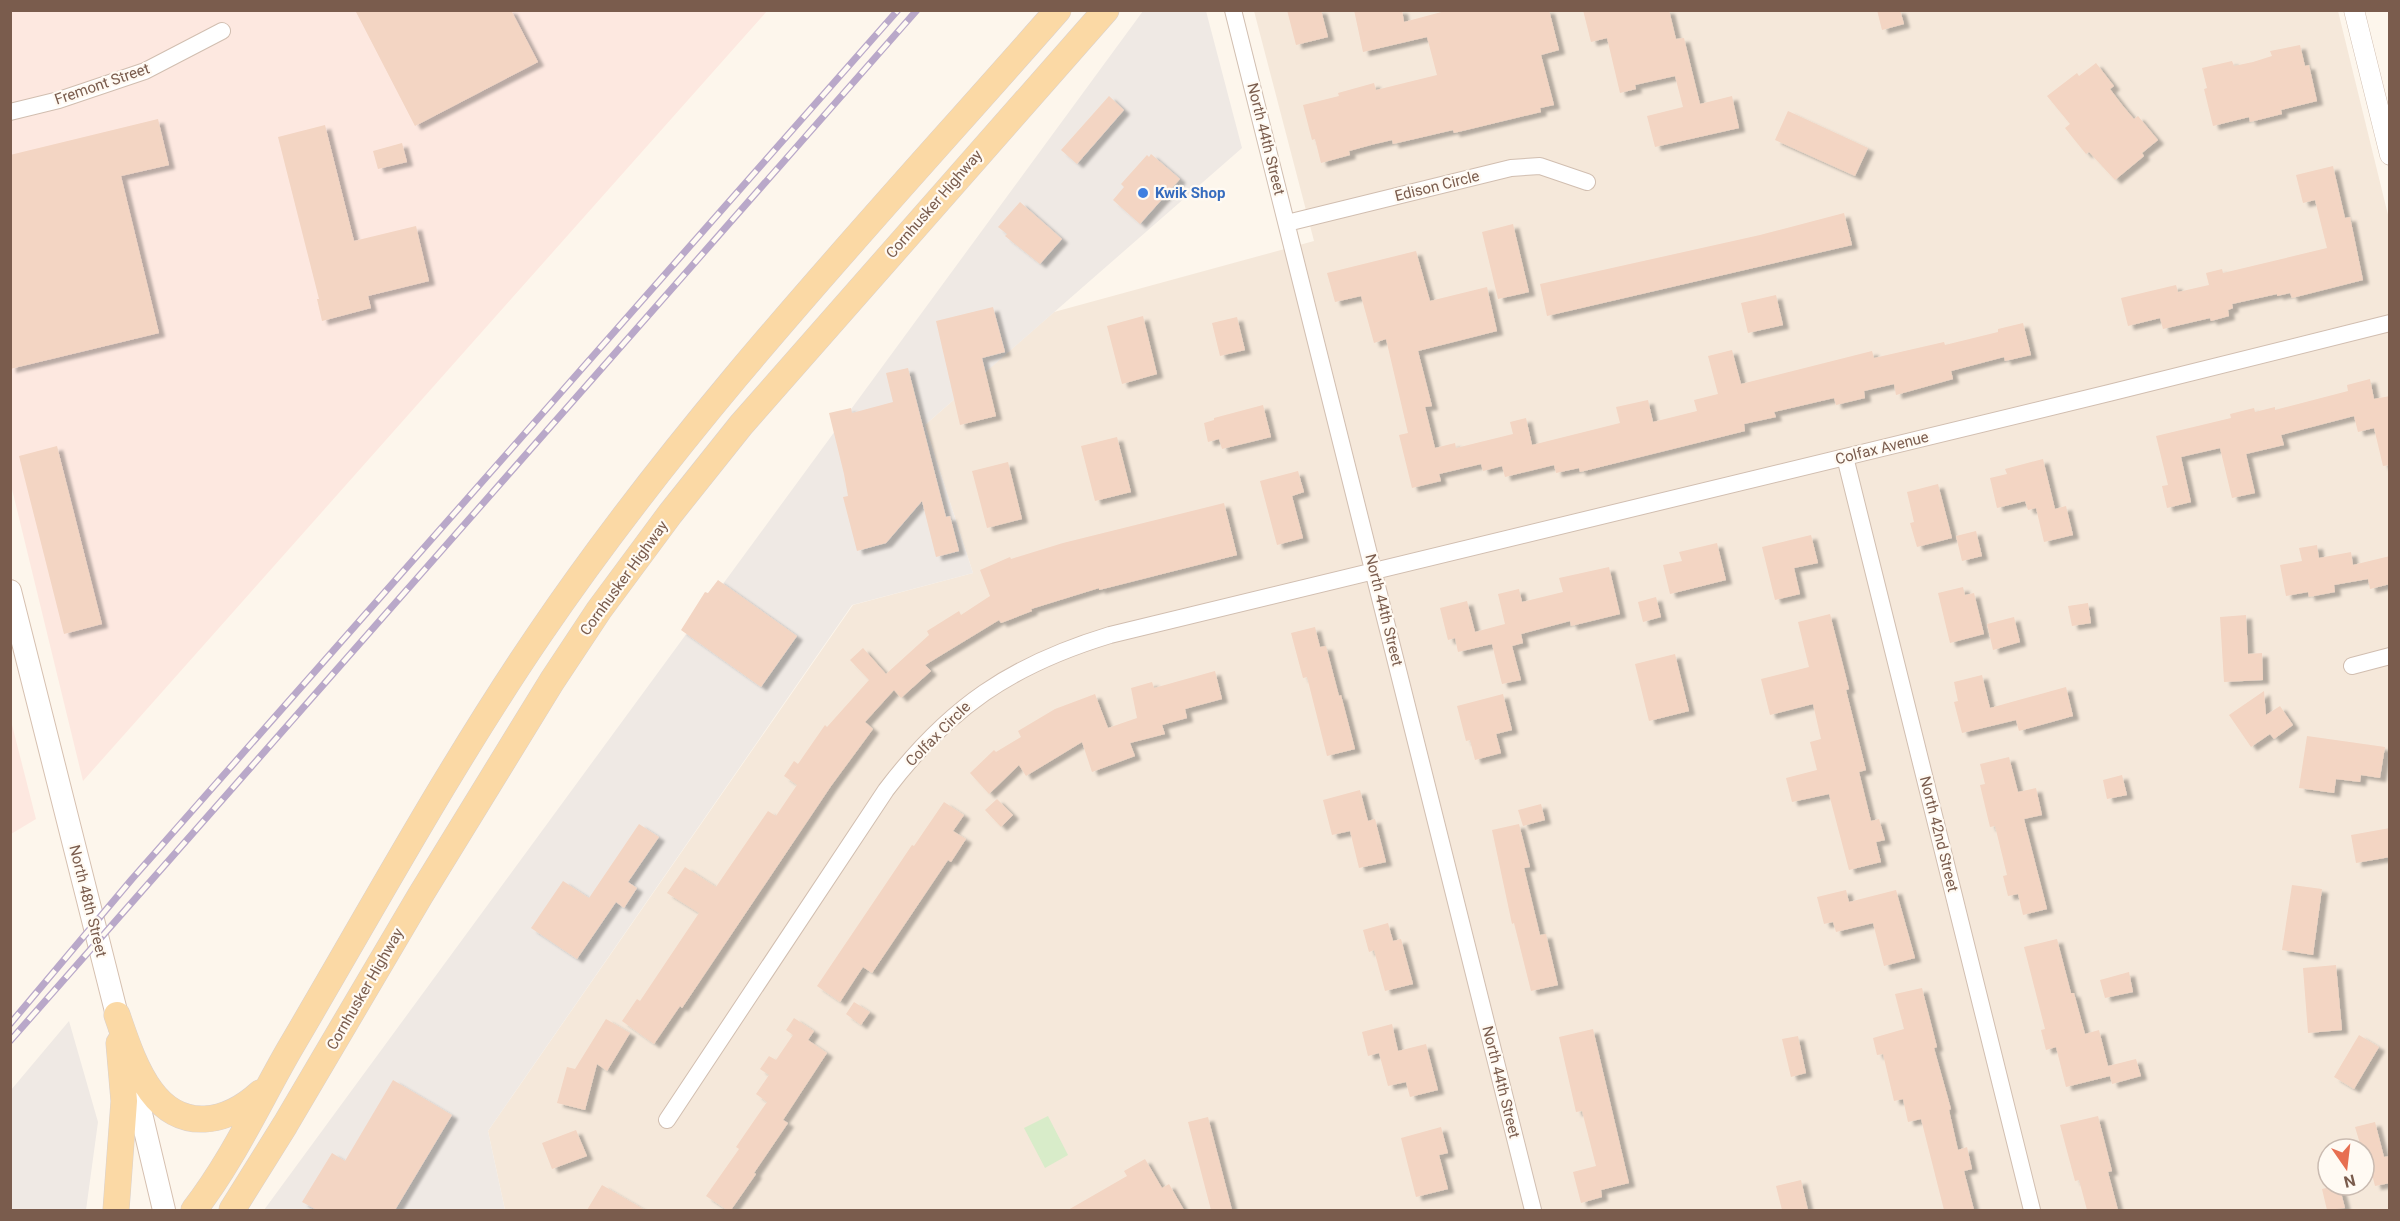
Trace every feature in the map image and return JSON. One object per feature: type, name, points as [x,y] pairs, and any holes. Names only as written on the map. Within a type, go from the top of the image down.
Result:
[{"type":"main road","points":[[194,1210],[232,1152],[481,724],[538,636],[598,551],[666,461],[764,345],[1058,10]]},
{"type":"main road","name":"Cornhusker Highway","points":[[232,1210],[285,1125],[420,896],[552,681],[599,610],[670,514],[741,425],[1106,10]]},
{"type":"main road","name":"North 48th Street","points":[[10,591],[164,1210]]},
{"type":"main road","points":[[117,1016],[128,1047],[152,1092],[166,1107],[182,1115],[199,1119],[214,1119],[232,1114],[269,1085]]},
{"type":"main road","points":[[116,1210],[124,1101],[117,1016]]},
{"type":"street","name":"North 44th Street","points":[[1233,10],[1533,1210]]},
{"type":"street","points":[[2354,10],[2390,154]]},
{"type":"street","name":"Fremont Street","points":[[10,112],[59,99],[145,71],[222,31]]},
{"type":"street","name":"Edison Circle","points":[[1287,223],[1511,168],[1540,166],[1587,182]]},
{"type":"street","name":"Colfax Avenue","points":[[1374,571],[2390,323]]},
{"type":"street","name":"North 42nd Street","points":[[1845,457],[2032,1210]]},
{"type":"street","name":"Colfax Circle","points":[[667,1120],[886,790],[932,735],[965,705],[1022,669],[1075,645],[1374,571]]},
{"type":"street","points":[[2352,666],[2390,656]]},
{"type":"shaded area","points":[[10,11],[767,11],[83,781],[11,485]]},
{"type":"shaded area","points":[[1143,11],[1206,11],[1242,148],[925,425],[973,573],[852,605],[488,1131],[505,1210],[264,1210]]},
{"type":"shaded area","points":[[1254,11],[2338,11],[2390,223],[2389,1210],[505,1210],[488,1131],[853,605],[973,573],[925,425],[1054,312],[1314,241]]},
{"type":"shaded area","points":[[10,717],[36,819],[11,834],[10,834]]},
{"type":"shaded area","points":[[69,1021],[98,1122],[86,1210],[11,1210],[11,1090]]},
{"type":"green space","points":[[1048,1116],[1068,1155],[1045,1168],[1024,1128]]},
{"type":"building","points":[[355,10],[511,10],[538,62],[415,126]]},
{"type":"building","points":[[1287,10],[1321,10],[1328,37],[1296,45]]},
{"type":"building","points":[[1354,10],[1402,10],[1404,22],[1449,10],[1549,10],[1559,50],[1541,55],[1554,105],[1540,108],[1541,112],[1454,133],[1453,130],[1393,144],[1392,140],[1371,145],[1349,151],[1350,155],[1321,163],[1303,105],[1339,96],[1338,93],[1374,83],[1376,90],[1437,75],[1427,37],[1363,52]]},
{"type":"building","points":[[1583,10],[1669,10],[1676,39],[1684,38],[1700,104],[1732,96],[1739,128],[1655,147],[1647,116],[1683,107],[1675,76],[1635,85],[1636,89],[1620,93],[1607,38],[1591,42]]},
{"type":"building","points":[[1877,10],[1900,10],[1904,24],[1882,30]]},
{"type":"building","points":[[2300,45],[2305,66],[2309,65],[2317,101],[2281,110],[2282,114],[2250,122],[2249,117],[2213,126],[2204,89],[2207,88],[2202,68],[2232,61],[2234,66],[2253,62],[2272,56],[2270,51]]},
{"type":"building","points":[[2096,63],[2114,86],[2110,89],[2123,106],[2134,119],[2138,116],[2158,140],[2142,153],[2144,156],[2115,180],[2089,152],[2086,154],[2065,128],[2070,124],[2047,96],[2077,73],[2079,76]]},
{"type":"building","points":[[1109,96],[1124,110],[1077,164],[1061,150]]},
{"type":"building","points":[[1788,111],[1868,148],[1855,176],[1775,140]]},
{"type":"building","points":[[158,119],[169,165],[121,176],[159,333],[10,369],[10,155]]},
{"type":"building","points":[[325,125],[354,241],[416,226],[429,281],[368,296],[371,308],[322,321],[317,299],[319,299],[278,137]]},
{"type":"building","points":[[402,143],[407,162],[378,169],[373,151]]},
{"type":"building","name":"Kwik Shop","points":[[1151,154],[1180,179],[1140,224],[1113,200],[1124,187],[1121,184],[1147,155],[1149,157]]},
{"type":"building","points":[[2333,166],[2345,218],[2350,217],[2363,280],[2292,298],[2290,293],[2277,296],[2277,294],[2232,304],[2233,308],[2228,310],[2229,316],[2211,321],[2210,318],[2163,329],[2160,318],[2128,326],[2121,298],[2176,285],[2178,292],[2209,285],[2206,273],[2222,269],[2223,273],[2327,248],[2315,200],[2303,203],[2296,175]]},
{"type":"building","points":[[1020,202],[1062,239],[1040,264],[1005,236],[1007,234],[998,227]]},
{"type":"building","points":[[1844,213],[1852,245],[1547,316],[1540,284],[1760,235]]},
{"type":"building","points":[[1513,224],[1529,292],[1498,299],[1482,232]]},
{"type":"building","points":[[1416,251],[1430,301],[1487,287],[1497,331],[1418,351],[1432,406],[1425,407],[1435,448],[1455,443],[1456,448],[1513,434],[1510,422],[1526,418],[1532,445],[1620,423],[1616,407],[1648,400],[1653,422],[1697,411],[1694,400],[1718,394],[1708,356],[1732,350],[1741,384],[1872,351],[1874,358],[1944,342],[1945,345],[1998,332],[1998,329],[2023,323],[2031,355],[2005,361],[2004,357],[1951,371],[1953,379],[1896,395],[1894,384],[1864,391],[1865,398],[1836,405],[1834,398],[1774,412],[1776,417],[1744,424],[1745,431],[1580,472],[1579,468],[1556,473],[1554,465],[1505,477],[1502,466],[1483,471],[1481,464],[1439,474],[1441,481],[1412,488],[1399,435],[1408,433],[1386,339],[1374,343],[1361,296],[1335,302],[1327,273]]},
{"type":"building","points":[[1776,295],[1783,325],[1748,333],[1741,303]]},
{"type":"building","points":[[993,307],[1005,352],[982,358],[996,416],[960,425],[936,321]]},
{"type":"building","points":[[1143,316],[1157,374],[1122,384],[1107,326]]},
{"type":"building","points":[[1237,317],[1245,350],[1220,356],[1212,323]]},
{"type":"building","points":[[908,368],[946,517],[950,516],[959,551],[936,557],[922,501],[886,543],[857,551],[843,497],[848,496],[829,413],[851,408],[852,413],[893,402],[886,373]]},
{"type":"building","points":[[2370,379],[2374,399],[2390,396],[2390,465],[2383,466],[2374,428],[2358,432],[2354,416],[2281,435],[2284,445],[2246,454],[2255,493],[2232,498],[2220,448],[2181,457],[2191,502],[2167,508],[2162,486],[2168,485],[2156,436],[2231,418],[2230,414],[2254,408],[2255,412],[2275,407],[2275,410],[2348,391],[2347,385]]},
{"type":"building","points":[[1263,405],[1271,437],[1222,449],[1219,439],[1208,442],[1204,423],[1214,418]]},
{"type":"building","points":[[1117,437],[1131,492],[1095,501],[1081,446]]},
{"type":"building","points":[[57,446],[102,624],[64,634],[19,456]]},
{"type":"building","points":[[2043,459],[2055,509],[2066,506],[2073,535],[2044,542],[2036,508],[2028,510],[2025,501],[1997,508],[1990,478],[2007,474],[2005,469]]},
{"type":"building","points":[[1008,462],[1022,519],[987,528],[972,471]]},
{"type":"building","points":[[1298,471],[1304,492],[1292,496],[1303,538],[1277,545],[1260,481]]},
{"type":"building","points":[[1938,484],[1952,538],[1917,547],[1910,523],[1914,522],[1907,492]]},
{"type":"building","points":[[1224,503],[1237,555],[1099,590],[1099,588],[1031,609],[1032,611],[1001,623],[999,620],[925,665],[931,671],[901,698],[894,690],[865,722],[873,729],[831,786],[682,1008],[680,1006],[654,1044],[622,1021],[637,999],[640,1001],[699,913],[667,893],[685,867],[716,887],[768,811],[776,816],[797,785],[784,776],[794,761],[798,764],[825,725],[827,727],[869,680],[850,660],[863,648],[886,674],[929,635],[927,631],[959,611],[961,615],[990,596],[980,570],[1010,557],[1011,559],[1063,543]]},
{"type":"building","points":[[1976,531],[1982,556],[1962,561],[1956,536]]},
{"type":"building","points":[[1811,535],[1818,563],[1794,568],[1800,594],[1775,600],[1762,547]]},
{"type":"building","points":[[1717,543],[1726,580],[1670,594],[1663,565],[1682,561],[1679,552]]},
{"type":"building","points":[[2317,545],[2319,558],[2351,552],[2353,565],[2390,556],[2390,584],[2370,589],[2368,579],[2334,585],[2335,592],[2309,597],[2308,592],[2286,596],[2280,565],[2302,561],[2299,548]]},
{"type":"building","points":[[1609,567],[1620,614],[1571,626],[1570,621],[1521,634],[1523,643],[1512,646],[1521,680],[1502,684],[1492,644],[1458,652],[1455,638],[1448,640],[1440,608],[1467,601],[1475,632],[1505,624],[1498,594],[1519,589],[1522,602],[1563,592],[1559,578]]},
{"type":"building","points":[[718,580],[797,636],[761,687],[681,630],[705,592],[708,593]]},
{"type":"building","points":[[1963,587],[1965,595],[1974,593],[1984,634],[1950,643],[1938,593]]},
{"type":"building","points":[[1656,597],[1661,617],[1643,622],[1638,602]]},
{"type":"building","points":[[2088,603],[2091,623],[2072,626],[2068,606]]},
{"type":"building","points":[[1830,614],[1866,770],[1859,772],[1871,821],[1879,819],[1885,840],[1876,842],[1881,862],[1849,870],[1829,794],[1792,802],[1786,778],[1817,770],[1810,742],[1821,739],[1813,704],[1770,715],[1761,679],[1809,667],[1798,622]]},
{"type":"building","points":[[2246,615],[2248,654],[2262,653],[2263,680],[2224,682],[2220,617]]},
{"type":"building","points":[[2014,617],[2020,642],[1993,650],[1987,624]]},
{"type":"building","points":[[1315,627],[1320,647],[1326,646],[1355,749],[1327,756],[1307,677],[1303,678],[1291,633]]},
{"type":"building","points":[[1675,654],[1689,711],[1649,721],[1635,664]]},
{"type":"building","points":[[1215,671],[1222,699],[1185,709],[1187,718],[1162,725],[1165,734],[1130,743],[1135,756],[1092,772],[1082,742],[1026,776],[1019,765],[989,794],[970,773],[994,750],[996,752],[1021,737],[1018,731],[1055,709],[1095,694],[1108,728],[1137,718],[1131,688],[1152,682],[1154,688]]},
{"type":"building","points":[[1982,675],[1990,708],[2066,687],[2073,716],[2019,731],[2016,720],[1962,733],[1954,702],[1958,701],[1954,682]]},
{"type":"building","points":[[2264,691],[2266,715],[2280,706],[2293,725],[2274,739],[2270,734],[2251,747],[2229,715]]},
{"type":"building","points":[[1503,694],[1512,730],[1496,734],[1501,753],[1475,760],[1470,740],[1466,741],[1457,706]]},
{"type":"building","points":[[2307,736],[2385,747],[2380,778],[2361,775],[2360,782],[2336,779],[2334,793],[2299,788]]},
{"type":"building","points":[[2009,757],[2018,792],[2036,788],[2042,815],[2024,819],[2047,909],[2023,915],[2018,894],[2008,896],[2003,876],[2007,875],[1995,826],[1990,827],[1980,785],[1985,784],[1980,764]]},
{"type":"building","points":[[2122,775],[2127,795],[2107,799],[2103,780]]},
{"type":"building","points":[[1360,790],[1368,821],[1375,819],[1386,862],[1359,868],[1350,831],[1332,835],[1323,800]]},
{"type":"building","points":[[997,799],[1013,815],[1001,827],[985,810]]},
{"type":"building","points":[[944,802],[964,815],[953,831],[966,839],[951,862],[948,860],[872,973],[863,967],[840,1002],[817,986],[912,845],[914,846]]},
{"type":"building","points":[[1541,804],[1545,820],[1523,826],[1518,810]]},
{"type":"building","points":[[639,824],[659,837],[628,882],[637,888],[624,908],[616,902],[577,959],[531,928],[563,881],[589,898]]},
{"type":"building","points":[[1519,824],[1530,867],[1524,868],[1540,935],[1546,934],[1558,985],[1531,991],[1514,923],[1512,924],[1492,830]]},
{"type":"building","points":[[2390,828],[2390,857],[2356,863],[2351,835]]},
{"type":"building","points":[[2292,885],[2322,889],[2313,955],[2282,950]]},
{"type":"building","points":[[1846,890],[1849,902],[1896,890],[1915,958],[1884,966],[1873,923],[1836,932],[1833,922],[1824,924],[1817,897]]},
{"type":"building","points":[[1388,923],[1393,941],[1401,939],[1413,984],[1385,991],[1374,950],[1369,952],[1363,930]]},
{"type":"building","points":[[2057,939],[2071,993],[2074,993],[2085,1034],[2099,1030],[2108,1066],[2136,1059],[2141,1076],[2112,1084],[2110,1076],[2066,1087],[2056,1047],[2046,1050],[2041,1030],[2045,1029],[2024,947]]},
{"type":"building","points":[[2336,965],[2342,1030],[2308,1033],[2303,968]]},
{"type":"building","points":[[2129,972],[2133,992],[2105,998],[2100,980]]},
{"type":"building","points":[[1922,988],[1937,1047],[1934,1048],[1951,1109],[1949,1110],[1958,1150],[1967,1147],[1972,1169],[1964,1171],[1974,1210],[1944,1210],[1921,1119],[1908,1122],[1903,1099],[1894,1101],[1883,1054],[1877,1055],[1873,1038],[1904,1029],[1895,994]]},
{"type":"building","points":[[854,1002],[870,1012],[861,1025],[846,1014]]},
{"type":"building","points":[[794,1018],[814,1031],[808,1040],[827,1053],[783,1120],[788,1123],[754,1173],[756,1174],[731,1210],[727,1210],[706,1196],[739,1149],[736,1147],[767,1102],[756,1094],[769,1075],[760,1069],[769,1056],[776,1060],[793,1035],[786,1030]]},
{"type":"building","points":[[606,1019],[630,1033],[607,1071],[597,1064],[585,1110],[557,1103],[567,1067],[575,1069]]},
{"type":"building","points":[[1392,1024],[1398,1051],[1426,1044],[1438,1090],[1410,1097],[1406,1082],[1388,1086],[1379,1053],[1368,1056],[1362,1032]]},
{"type":"building","points":[[1593,1029],[1629,1183],[1601,1190],[1602,1197],[1581,1203],[1573,1172],[1596,1166],[1582,1111],[1576,1112],[1559,1037]]},
{"type":"building","points":[[2359,1035],[2379,1047],[2354,1089],[2334,1077]]},
{"type":"building","points":[[1798,1036],[1806,1073],[1791,1077],[1782,1039]]},
{"type":"building","points":[[393,1080],[452,1115],[395,1210],[317,1210],[302,1202],[332,1153],[345,1161]]},
{"type":"building","points":[[2098,1116],[2112,1171],[2108,1172],[2118,1210],[2087,1210],[2079,1180],[2075,1181],[2060,1125]]},
{"type":"building","points":[[1208,1117],[1232,1210],[1211,1210],[1188,1122]]},
{"type":"building","points":[[2375,1122],[2384,1157],[2390,1156],[2390,1183],[2376,1186],[2376,1137],[2358,1137],[2355,1127]]},
{"type":"building","points":[[1441,1127],[1448,1153],[1439,1155],[1448,1189],[1416,1197],[1401,1138]]},
{"type":"building","points":[[576,1130],[587,1156],[552,1169],[542,1143]]},
{"type":"building","points":[[1145,1159],[1162,1188],[1169,1184],[1184,1210],[1068,1210],[1127,1176],[1124,1171]]},
{"type":"building","points":[[1801,1180],[1808,1210],[1782,1210],[1776,1186]]},
{"type":"building","points":[[602,1185],[645,1210],[587,1210]]},
{"type":"building","points":[[2324,1197],[2342,1197],[2345,1208],[2327,1210]]},
{"type":"railway","points":[[10,1024],[132,879],[898,10]]},
{"type":"railway","points":[[10,1041],[917,10]]},
{"type":"place","name":"Kwik Shop","points":[[1143,193]]}]
